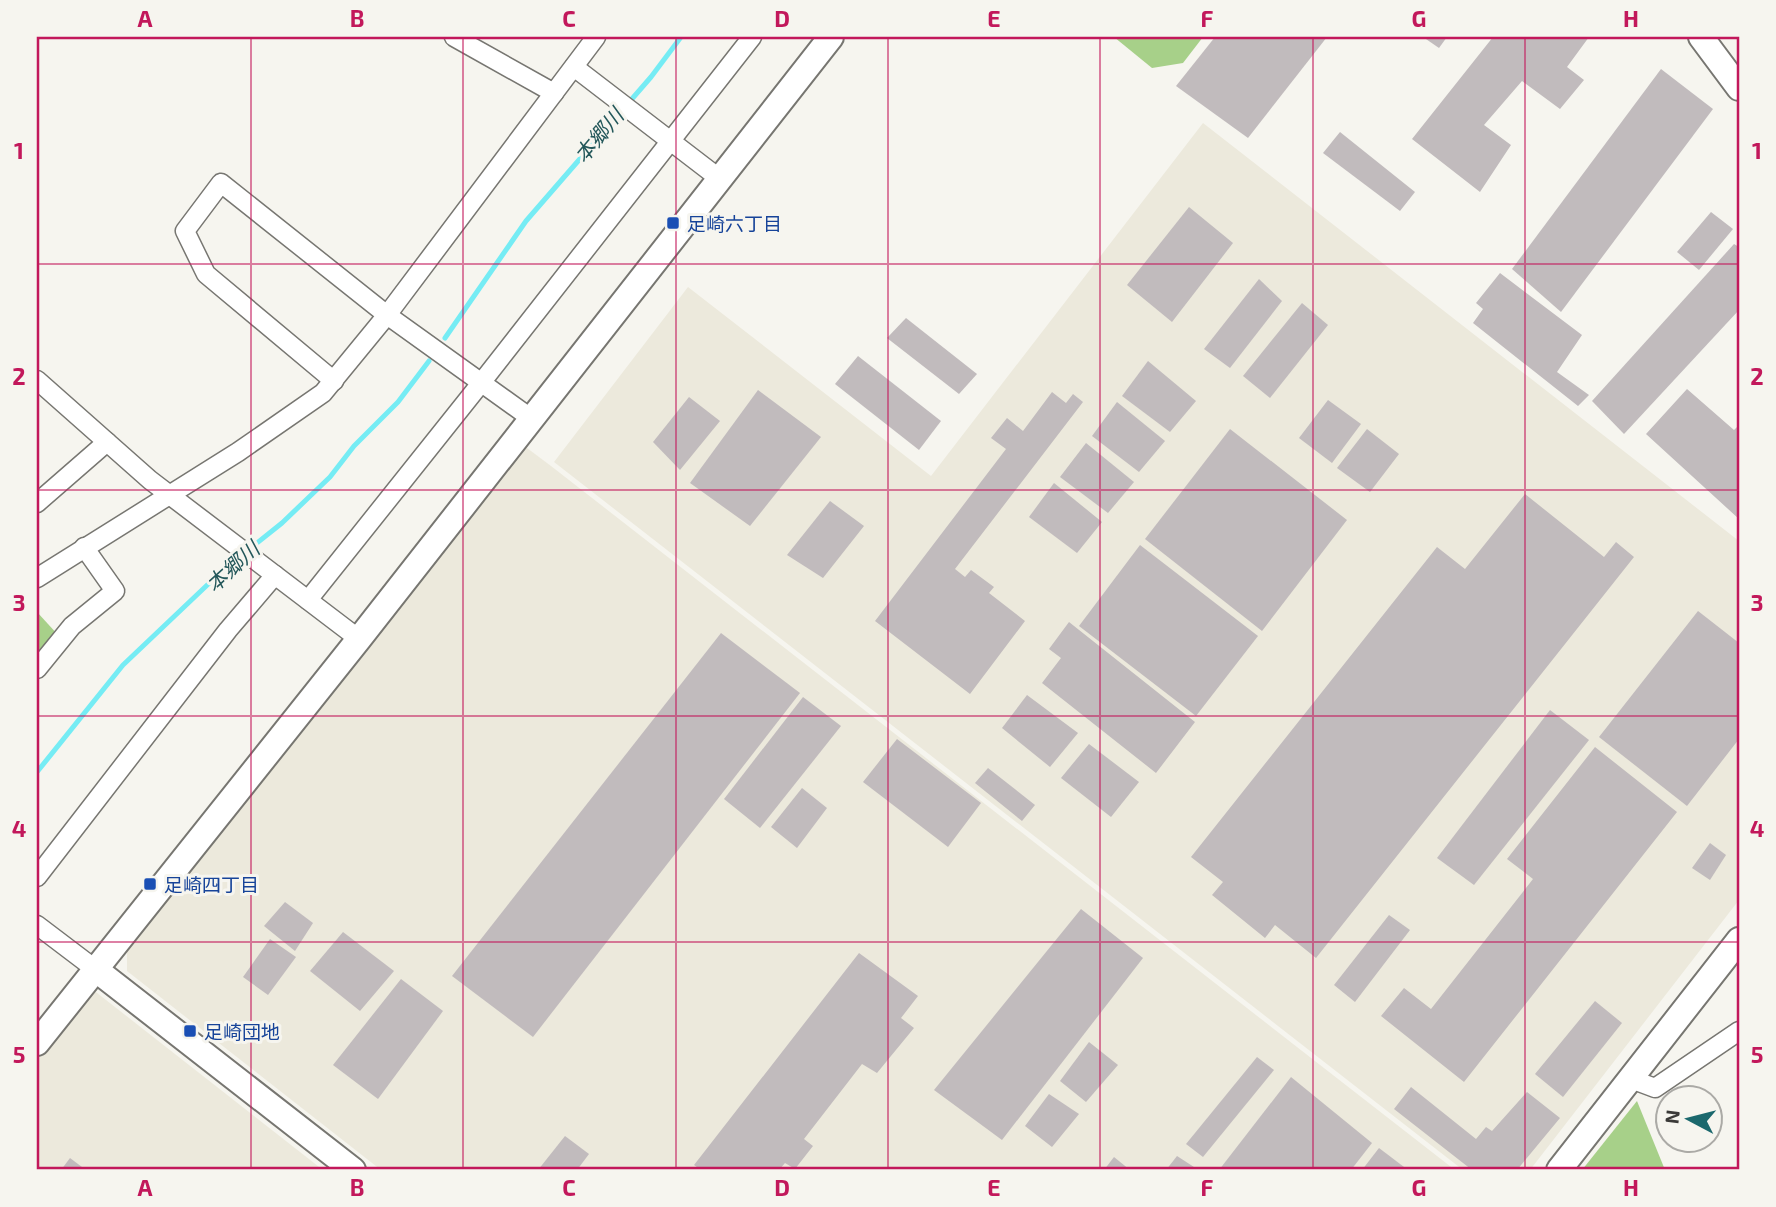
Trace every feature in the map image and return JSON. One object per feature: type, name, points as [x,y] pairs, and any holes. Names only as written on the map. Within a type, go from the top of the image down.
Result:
[{"type":"street","points":[[454,37],[554,93]]},
{"type":"street","points":[[37,578],[290,418],[323,393],[387,315],[596,37]]},
{"type":"street","points":[[308,600],[752,37]]},
{"type":"street","points":[[37,1042],[359,639],[831,37]]},
{"type":"street","points":[[1701,37],[1739,88]]},
{"type":"street","points":[[574,67],[720,179]]},
{"type":"street","points":[[334,381],[206,274],[185,231],[221,183],[387,315],[532,419]]},
{"type":"street","points":[[38,384],[169,494],[359,639]]},
{"type":"street","points":[[37,503],[107,442]]},
{"type":"street","points":[[37,669],[72,626],[115,591],[84,547]]},
{"type":"street","points":[[37,877],[223,635],[275,575]]},
{"type":"street","points":[[37,925],[352,1170]]},
{"type":"street","points":[[1559,1170],[1739,940]]},
{"type":"street","points":[[1631,1079],[1655,1088],[1739,1031]]},
{"type":"shaded area","points":[[1203,123],[1739,541],[1739,900],[1530,1170],[1463,1170],[554,462],[688,287],[931,476]]},
{"type":"shaded area","points":[[523,445],[1455,1170],[381,1170],[127,971],[127,947]]},
{"type":"shaded area","points":[[92,989],[323,1170],[37,1170],[37,1060]]},
{"type":"green space","points":[[1114,37],[1203,37],[1183,63],[1152,68]]},
{"type":"green space","points":[[37,612],[59,636],[45,658],[37,653]]},
{"type":"green space","points":[[1637,1101],[1654,1143],[1654,1154],[1659,1154],[1665,1170],[1582,1170]]},
{"type":"building","points":[[1215,37],[1327,37],[1248,138],[1176,86]]},
{"type":"building","points":[[1423,37],[1447,37],[1439,48]]},
{"type":"building","points":[[1493,37],[1589,37],[1567,67],[1584,80],[1560,109],[1522,81],[1484,125],[1511,145],[1480,192],[1412,139]]},
{"type":"building","points":[[1661,69],[1713,109],[1561,312],[1512,269]]},
{"type":"building","points":[[1340,132],[1415,192],[1400,211],[1323,153]]},
{"type":"building","points":[[1189,207],[1233,243],[1172,322],[1127,285]]},
{"type":"building","points":[[1711,212],[1733,229],[1699,270],[1677,252]]},
{"type":"building","points":[[1734,244],[1739,247],[1739,310],[1624,434],[1592,401]]},
{"type":"building","points":[[1500,273],[1582,335],[1557,372],[1589,395],[1578,406],[1473,323],[1483,309],[1476,303]]},
{"type":"building","points":[[1259,279],[1282,301],[1230,368],[1204,349]]},
{"type":"building","points":[[1302,303],[1328,325],[1270,398],[1243,376]]},
{"type":"building","points":[[906,318],[977,374],[959,394],[887,338]]},
{"type":"building","points":[[858,356],[941,421],[919,450],[835,384]]},
{"type":"building","points":[[1148,361],[1196,401],[1170,432],[1122,396]]},
{"type":"building","points":[[1687,389],[1734,430],[1739,425],[1739,519],[1646,434]]},
{"type":"building","points":[[758,390],[821,437],[750,526],[690,483]]},
{"type":"building","points":[[1052,392],[1066,403],[1073,394],[1083,402],[955,569],[965,577],[971,570],[994,587],[989,593],[1025,621],[970,694],[875,621],[1006,449],[991,438],[1007,418],[1023,431]]},
{"type":"building","points":[[689,397],[720,421],[680,470],[653,442]]},
{"type":"building","points":[[1328,400],[1361,424],[1332,463],[1299,438]]},
{"type":"building","points":[[1117,402],[1165,441],[1139,472],[1092,436]]},
{"type":"building","points":[[1230,429],[1347,520],[1262,631],[1145,539]]},
{"type":"building","points":[[1367,429],[1399,454],[1370,492],[1337,468]]},
{"type":"building","points":[[1086,443],[1134,482],[1108,513],[1060,477]]},
{"type":"building","points":[[1054,483],[1102,522],[1077,553],[1029,517]]},
{"type":"building","points":[[1525,494],[1604,557],[1616,542],[1634,557],[1316,958],[1275,925],[1265,938],[1212,895],[1223,882],[1191,857],[1437,547],[1465,569]]},
{"type":"building","points":[[830,501],[864,526],[823,578],[787,555]]},
{"type":"building","points":[[1140,545],[1258,636],[1196,716],[1079,626]]},
{"type":"building","points":[[1698,611],[1739,643],[1739,739],[1687,806],[1599,737]]},
{"type":"building","points":[[1069,622],[1195,722],[1156,773],[1042,683],[1061,658],[1049,649]]},
{"type":"building","points":[[721,633],[800,693],[533,1037],[452,976]]},
{"type":"building","points":[[1027,695],[1078,733],[1050,767],[1002,728]]},
{"type":"building","points":[[803,697],[841,726],[760,828],[724,799]]},
{"type":"building","points":[[1550,710],[1589,740],[1474,885],[1437,858]]},
{"type":"building","points":[[897,739],[981,803],[948,847],[863,782]]},
{"type":"building","points":[[1089,744],[1139,782],[1111,817],[1061,778]]},
{"type":"building","points":[[1595,747],[1677,812],[1464,1082],[1381,1016],[1404,988],[1431,1009],[1533,879],[1507,859]]},
{"type":"building","points":[[988,768],[1035,805],[1022,821],[975,783]]},
{"type":"building","points":[[802,788],[827,808],[797,848],[771,827]]},
{"type":"building","points":[[1710,843],[1726,855],[1710,880],[1692,868]]},
{"type":"building","points":[[285,902],[313,923],[295,951],[264,926]]},
{"type":"building","points":[[1081,909],[1143,958],[1002,1140],[934,1090]]},
{"type":"building","points":[[1389,915],[1410,930],[1355,1002],[1334,985]]},
{"type":"building","points":[[343,932],[394,971],[360,1011],[310,971]]},
{"type":"building","points":[[270,939],[296,957],[268,995],[243,977]]},
{"type":"building","points":[[859,953],[918,996],[901,1018],[914,1028],[877,1073],[862,1064],[804,1139],[813,1146],[795,1169],[785,1163],[779,1170],[701,1170],[694,1165]]},
{"type":"building","points":[[401,979],[443,1011],[378,1099],[333,1065]]},
{"type":"building","points":[[1595,1001],[1622,1023],[1563,1097],[1535,1074]]},
{"type":"building","points":[[1089,1042],[1118,1065],[1086,1102],[1060,1081]]},
{"type":"building","points":[[1257,1057],[1274,1070],[1203,1157],[1186,1144]]},
{"type":"building","points":[[1291,1077],[1372,1143],[1351,1170],[1219,1170]]},
{"type":"building","points":[[1411,1087],[1476,1139],[1486,1127],[1492,1131],[1527,1092],[1560,1118],[1517,1170],[1472,1170],[1394,1109]]},
{"type":"building","points":[[1049,1094],[1079,1114],[1052,1147],[1025,1126]]},
{"type":"building","points":[[565,1136],[589,1154],[577,1170],[538,1170]]},
{"type":"building","points":[[1379,1148],[1408,1170],[1362,1170]]},
{"type":"building","points":[[1177,1156],[1194,1167],[1191,1170],[1166,1170]]},
{"type":"building","points":[[1114,1157],[1130,1170],[1104,1170]]},
{"type":"building","points":[[70,1158],[86,1170],[61,1170]]},
{"type":"waterway","name":"本郷川","points":[[445,338],[526,221],[651,77],[681,37]]},
{"type":"waterway","name":"本郷川","points":[[37,772],[123,665],[222,571],[282,523],[330,477],[354,446],[398,402],[429,361]]},
{"type":"place","name":"足崎六丁目","points":[[673,223]]},
{"type":"place","name":"足崎四丁目","points":[[150,884]]},
{"type":"place","name":"足崎団地","points":[[190,1031]]}]
